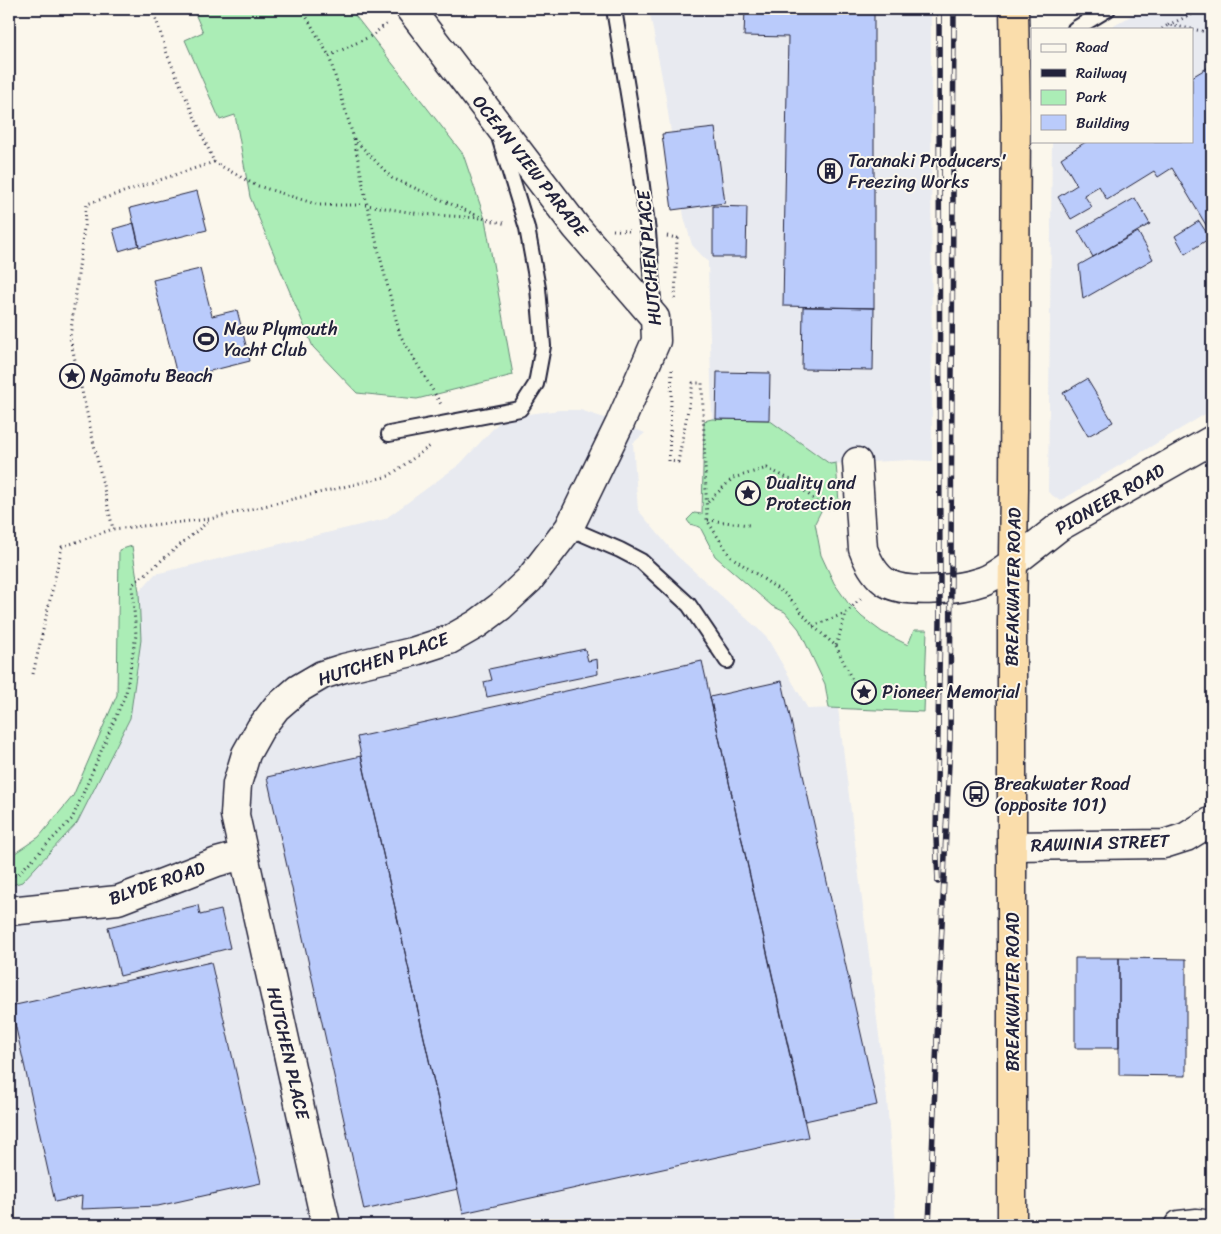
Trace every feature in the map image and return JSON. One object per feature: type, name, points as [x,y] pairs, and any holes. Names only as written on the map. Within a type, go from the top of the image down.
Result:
[{"type":"highway","name":"BREAKWATER ROAD","points":[[1012,1225],[1012,624],[1016,115],[1020,25]]},
{"type":"street","name":"OCEAN VIEW PARADE","points":[[401,14],[494,120],[576,228],[665,312]]},
{"type":"street","name":"HUTCHEN PLACE","points":[[326,1225],[235,815],[237,784],[246,754],[276,708],[298,689],[322,675],[449,640],[477,624],[501,606],[529,580],[569,528],[620,423],[656,341],[665,312]]},
{"type":"street","name":"PIONEER ROAD","points":[[857,462],[863,548],[867,561],[880,577],[896,586],[923,590],[967,585],[984,580],[1013,563],[1059,527],[1212,440]]},
{"type":"street","name":"RAWINIA STREET","points":[[1012,846],[1164,844],[1186,837],[1212,821]]},
{"type":"street","name":"BLYDE ROAD","points":[[9,911],[118,900],[217,862],[243,855]]},
{"type":"street","points":[[1179,1225],[1197,1223],[1212,1225]]},
{"type":"lane","name":"HUTCHEN PLACE","points":[[614,9],[637,148],[648,232],[665,312]]},
{"type":"lane","points":[[1077,28],[1108,9]]},
{"type":"lane","points":[[389,434],[520,409],[536,384],[543,346],[538,288],[527,228],[494,120]]},
{"type":"lane","points":[[569,528],[641,561],[689,605],[727,661]]},
{"type":"path","points":[[153,9],[167,54],[214,162],[255,185],[319,205],[367,205],[420,214],[484,219],[527,228]]},
{"type":"path","points":[[33,674],[62,547],[113,529],[210,520],[389,476],[426,450],[451,422],[400,335],[367,205],[354,139],[329,56],[302,9]]},
{"type":"path","points":[[1164,28],[1204,9]]},
{"type":"path","points":[[329,56],[371,36],[401,14]]},
{"type":"path","points":[[1168,25],[1186,28]]},
{"type":"path","points":[[1194,29],[1212,33]]},
{"type":"path","points":[[354,139],[392,178],[484,219]]},
{"type":"path","points":[[113,529],[70,338],[87,204],[214,162]]},
{"type":"path","points":[[576,228],[648,232],[677,238],[665,312]]},
{"type":"path","points":[[672,364],[669,461],[678,462],[693,383],[702,383],[708,503],[707,520],[730,556],[788,596],[813,626],[836,646],[856,688]]},
{"type":"path","points":[[708,503],[733,478],[766,468],[794,482],[824,509],[860,506]]},
{"type":"path","points":[[9,877],[18,874],[72,819],[126,693],[136,635],[132,586],[210,520]]},
{"type":"path","points":[[707,520],[749,525]]},
{"type":"path","points":[[813,626],[846,613],[836,646]]},
{"type":"shaded area","points":[[649,9],[931,9],[932,461],[910,460],[831,464],[769,420],[712,419],[708,262],[692,245],[684,217],[665,93]]},
{"type":"shaded area","points":[[1142,9],[1212,9],[1212,410],[1060,501],[1048,492],[1052,142],[1194,142],[1194,28],[1111,28]]},
{"type":"shaded area","points":[[560,410],[580,410],[645,433],[633,443],[638,510],[676,555],[766,636],[808,709],[838,708],[887,1099],[896,1225],[9,1225],[9,886],[22,882],[77,823],[130,718],[141,640],[139,592],[155,574],[385,519],[460,464],[504,417]]},
{"type":"green space","points":[[193,9],[350,9],[463,154],[485,219],[513,375],[417,399],[357,393],[313,347],[250,197],[235,115],[220,120],[185,40],[203,32]]},
{"type":"green space","points":[[712,419],[769,420],[830,464],[836,463],[839,503],[823,507],[815,523],[821,555],[834,583],[848,603],[862,617],[882,632],[908,645],[914,630],[927,630],[924,712],[829,708],[825,684],[799,629],[785,612],[772,606],[715,556],[700,527],[690,524],[687,520],[694,513],[702,514],[704,421]]},
{"type":"green space","points":[[132,546],[139,592],[141,640],[130,718],[77,823],[22,882],[9,886],[9,857],[39,837],[73,796],[117,695],[119,550]]},
{"type":"building","name":"Taranaki Producers' Freezing Works","points":[[745,9],[874,9],[874,308],[783,306],[788,37],[744,36]]},
{"type":"building","points":[[1212,65],[1212,235],[1172,168],[1158,177],[1154,171],[1107,200],[1099,186],[1084,195],[1092,207],[1071,219],[1058,197],[1077,185],[1061,158],[1085,142],[1194,142],[1194,76]]},
{"type":"building","points":[[715,128],[725,203],[672,210],[662,134]]},
{"type":"building","points":[[197,191],[207,230],[139,247],[130,208]]},
{"type":"building","points":[[1135,198],[1150,224],[1093,257],[1078,231]]},
{"type":"building","points":[[713,206],[747,207],[746,257],[713,257]]},
{"type":"building","points":[[1199,221],[1210,238],[1185,254],[1175,236]]},
{"type":"building","points":[[134,223],[139,245],[119,251],[113,229]]},
{"type":"building","points":[[1138,232],[1153,259],[1083,299],[1079,265]]},
{"type":"building","name":"New Plymouth Yacht Club","points":[[200,269],[212,316],[237,310],[250,361],[178,379],[153,280]]},
{"type":"building","points":[[803,307],[874,308],[873,370],[802,369]]},
{"type":"building","points":[[717,372],[770,373],[769,420],[716,419]]},
{"type":"building","points":[[1087,379],[1113,422],[1088,436],[1063,393]]},
{"type":"building","points":[[585,649],[588,661],[597,659],[598,674],[487,697],[484,682],[492,680],[489,669]]},
{"type":"building","points":[[702,661],[808,1137],[463,1213],[357,737]]},
{"type":"building","points":[[782,681],[877,1105],[805,1121],[710,697]]},
{"type":"building","points":[[361,756],[458,1189],[364,1210],[267,777]]},
{"type":"building","points":[[198,905],[200,915],[221,910],[230,948],[120,976],[108,927]]},
{"type":"building","points":[[1075,958],[1119,958],[1119,1048],[1075,1048]]},
{"type":"building","points":[[1119,958],[1186,959],[1186,1076],[1119,1075]]},
{"type":"building","points":[[211,962],[261,1183],[158,1206],[81,1209],[82,1196],[55,1202],[11,1006]]},
{"type":"railway","points":[[938,882],[936,837],[940,622],[939,9]]},
{"type":"railway","points":[[929,1225],[950,739],[954,9]]},
{"type":"place","name":"Taranaki Producers' Freezing Works","points":[[830,171]]},
{"type":"place","name":"New Plymouth Yacht Club","points":[[206,339]]},
{"type":"place","name":"Ngāmotu Beach","points":[[72,376]]},
{"type":"place","name":"Duality and Protection","points":[[748,493]]},
{"type":"place","name":"Pioneer Memorial","points":[[864,692]]},
{"type":"place","name":"Breakwater Road (opposite 101)","points":[[976,794]]}]
